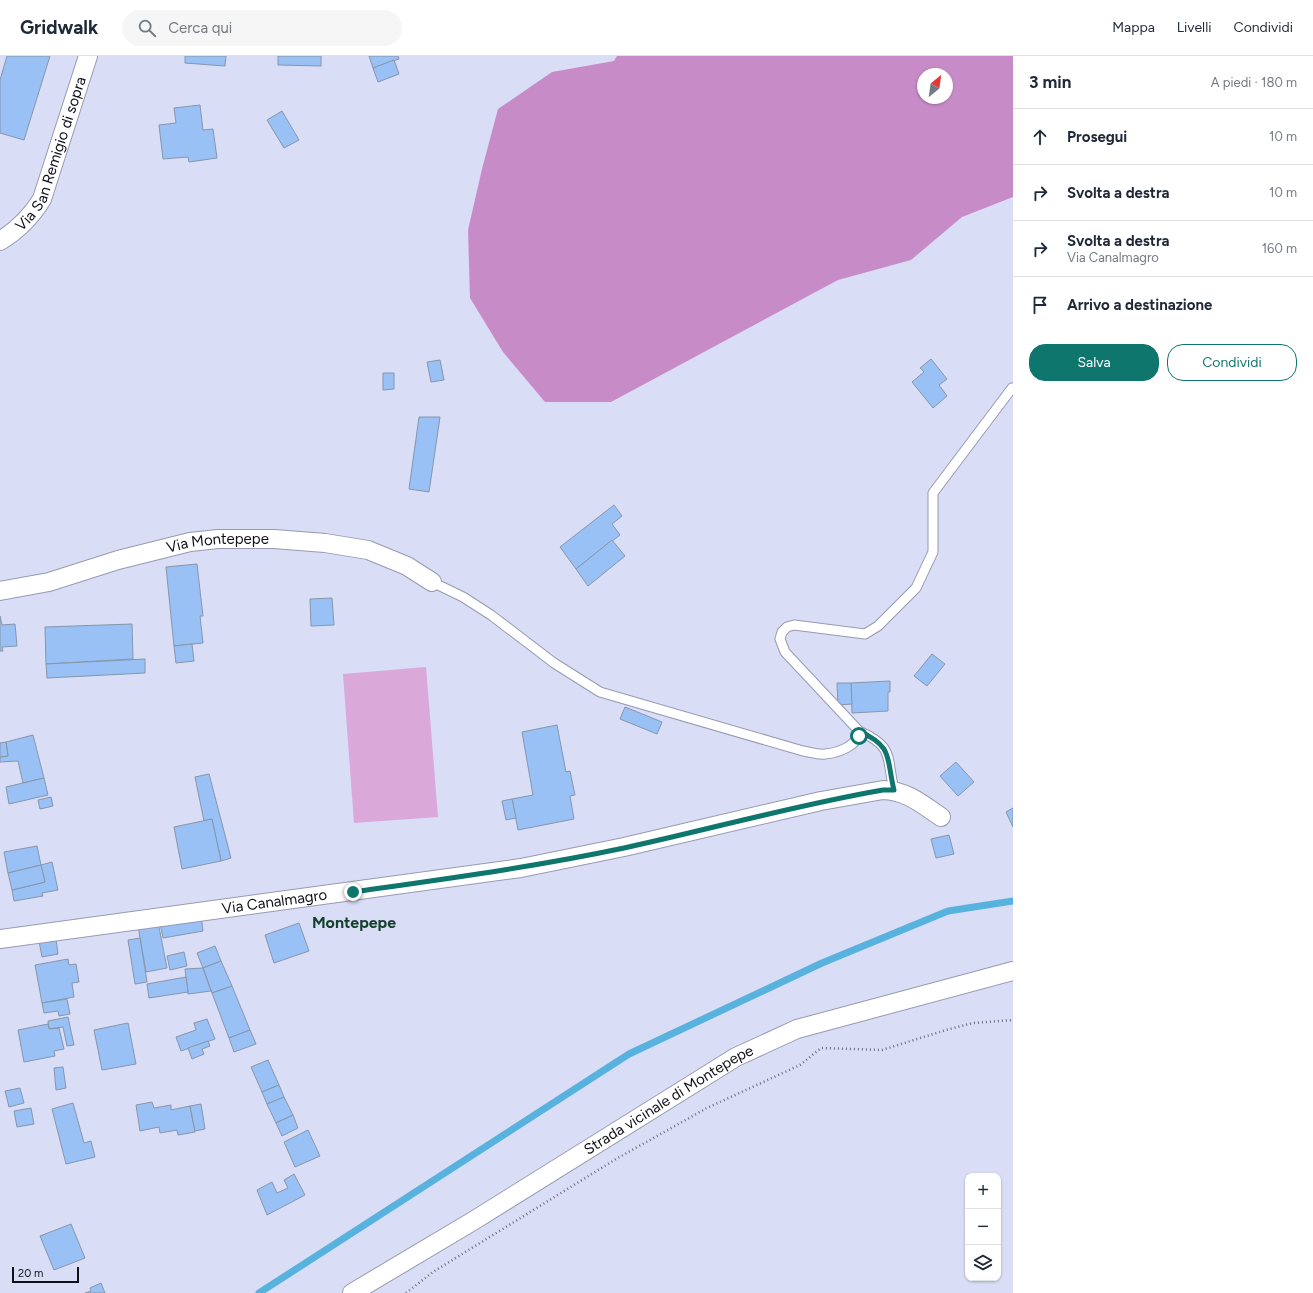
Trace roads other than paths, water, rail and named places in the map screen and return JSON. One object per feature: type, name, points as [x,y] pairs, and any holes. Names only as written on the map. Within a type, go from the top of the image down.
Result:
[{"type":"street","name":"Via San Remigio di sopra","points":[[0,241],[13,234],[42,198],[88,56]]},
{"type":"street","name":"Via Montepepe","points":[[0,591],[49,582],[118,560],[177,545],[218,539],[274,539],[325,543],[368,550],[407,566],[432,582]]},
{"type":"street","name":"Via Canalmagro","points":[[0,939],[521,868],[624,848],[821,801],[883,790],[894,790],[912,796],[941,817]]},
{"type":"street","name":"Strada vicinale di Montepepe","points":[[352,1293],[473,1221],[736,1057],[797,1029],[1013,971]]},
{"type":"lane","points":[[894,790],[890,764],[884,748],[878,741],[859,731],[785,652],[780,639],[782,632],[787,627],[802,625],[865,634],[878,626],[916,588],[933,552],[934,493],[1012,388]]},
{"type":"lane","points":[[432,582],[463,597],[491,615],[554,663],[600,692],[803,752],[825,754],[841,750],[855,742],[859,736],[859,731]]},
{"type":"waterway","points":[[259,1293],[629,1054],[822,963],[948,911],[1013,901]]},
{"type":"district","name":"Montepepe","points":[[354,922]]}]
